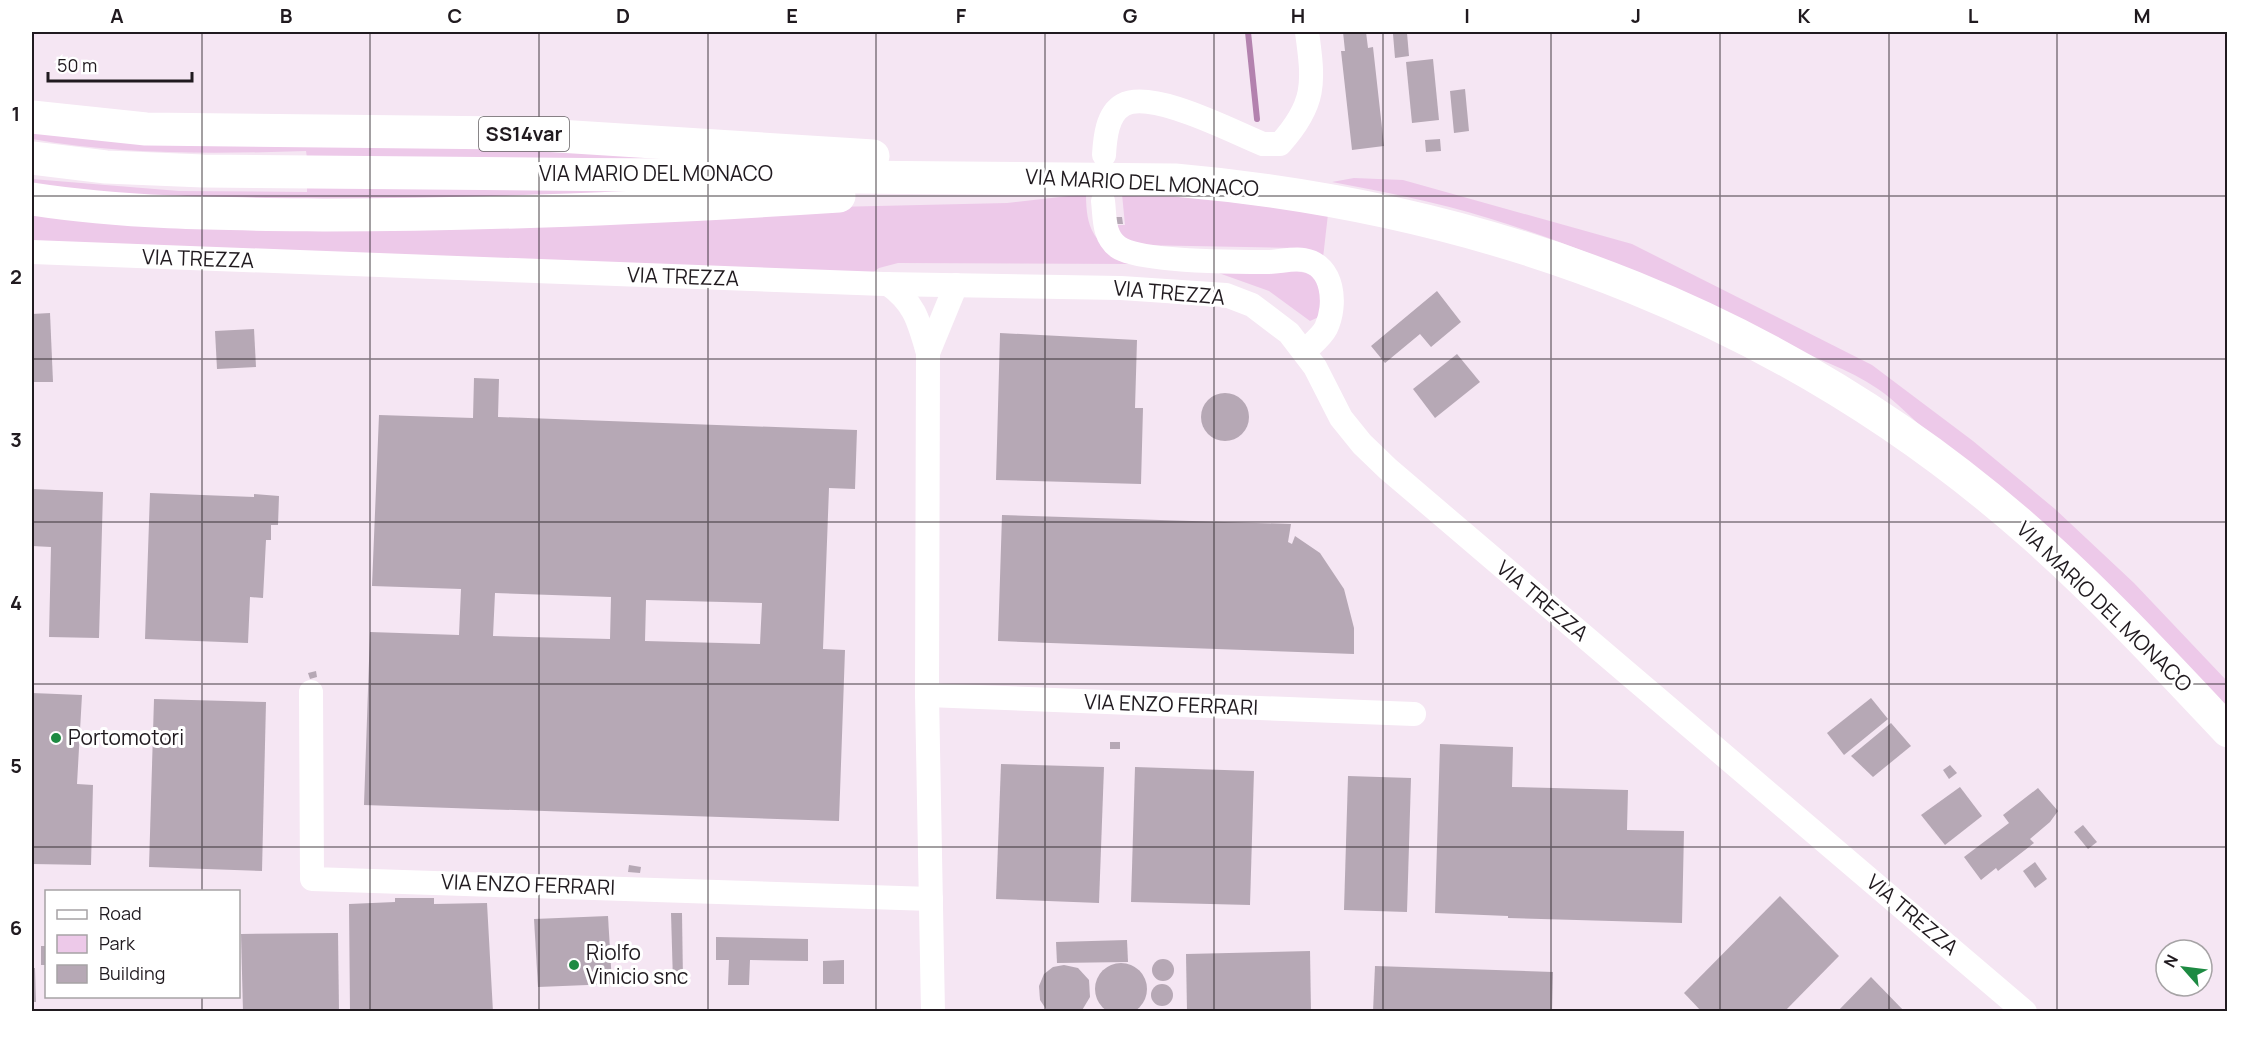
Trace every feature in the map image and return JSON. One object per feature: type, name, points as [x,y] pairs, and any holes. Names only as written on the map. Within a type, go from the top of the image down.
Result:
[{"type":"highway","name":"SS14var","points":[[32,117],[146,129],[500,133],[649,140],[936,160],[1014,177]]},
{"type":"highway","name":"VIA MARIO DEL MONACO","points":[[32,158],[106,167],[304,172],[1175,180],[1326,198],[1380,209],[1535,250],[1603,274],[1705,318],[1814,377],[1964,478],[2033,534],[2102,600],[2228,731]]},
{"type":"highway","points":[[32,199],[159,212],[251,215],[397,214],[903,193],[1014,177]]},
{"type":"street","points":[[1104,154],[1105,136],[1112,117],[1122,106],[1136,100],[1159,103],[1263,144],[1280,144],[1300,121],[1311,94],[1307,32]]},
{"type":"street","points":[[1103,201],[1106,231],[1116,245],[1127,252],[1147,256],[1254,261],[1304,260],[1319,267],[1326,274],[1333,295],[1331,314],[1325,330],[1305,351]]},
{"type":"street","name":"VIA TREZZA","points":[[32,252],[888,284],[1143,288],[1226,295],[1267,314],[1289,333],[1305,351],[1341,418],[1362,444],[1388,469],[2025,1011]]},
{"type":"street","points":[[888,284],[905,296],[920,326],[928,353],[927,695],[933,1011]]},
{"type":"street","points":[[920,326],[923,301],[932,285]]},
{"type":"street","points":[[932,285],[944,315]]},
{"type":"street","points":[[928,353],[956,285]]},
{"type":"street","name":"VIA ENZO FERRARI","points":[[311,692],[312,879],[931,899]]},
{"type":"street","name":"VIA ENZO FERRARI","points":[[927,695],[1414,714]]},
{"type":"green space","points":[[32,125],[273,139],[734,158],[307,158],[306,151],[203,153],[134,151],[32,139]]},
{"type":"green space","points":[[1354,178],[1403,180],[1632,244],[1872,365],[1973,441],[2055,509],[2134,583],[2227,681],[2227,711],[2093,573],[2033,516],[1867,382],[1675,290],[1564,244],[1449,207],[1332,182]]},
{"type":"green space","points":[[32,179],[179,191],[307,192],[307,186],[734,191],[348,206],[32,190]]},
{"type":"green space","points":[[1086,194],[1088,219],[1096,237],[1109,250],[1130,264],[898,263],[879,268],[868,276],[32,246],[32,208],[834,207],[1007,203]]},
{"type":"green space","points":[[1122,194],[1177,195],[1328,214],[1323,258],[1294,248],[1137,245],[1125,242],[1110,225],[1125,225]]},
{"type":"green space","points":[[1291,270],[1322,280],[1321,316],[1310,321],[1269,291],[1213,271]]},
{"type":"building","points":[[1343,32],[1366,32],[1368,48],[1373,47],[1384,146],[1352,150],[1341,51],[1345,51]]},
{"type":"building","points":[[1407,33],[1409,56],[1395,58],[1393,34]]},
{"type":"building","points":[[1433,59],[1439,120],[1412,123],[1406,62]]},
{"type":"building","points":[[1465,89],[1469,131],[1454,133],[1450,91]]},
{"type":"building","points":[[1440,139],[1441,151],[1426,152],[1425,140]]},
{"type":"building","points":[[1115,217],[1122,217],[1123,224],[1115,224]]},
{"type":"building","points":[[1437,291],[1461,322],[1431,347],[1420,334],[1385,363],[1371,346]]},
{"type":"building","points":[[50,313],[53,382],[32,382],[32,314]]},
{"type":"building","points":[[254,329],[256,367],[217,369],[215,331]]},
{"type":"building","points":[[1000,333],[1137,340],[1135,408],[1143,408],[1141,484],[996,480]]},
{"type":"building","points":[[1457,354],[1480,382],[1435,418],[1413,389]]},
{"type":"building","points":[[474,378],[499,379],[498,417],[857,430],[855,489],[829,488],[823,649],[845,650],[839,821],[364,805],[370,632],[459,635],[461,589],[372,586],[379,415],[473,418]],"holes":[[[495,593],[611,597],[610,639],[493,636]],[[646,600],[762,603],[760,644],[645,641]]]},
{"type":"building","points":[[1220,393],[1230,393],[1242,400],[1249,412],[1249,422],[1242,434],[1230,441],[1220,441],[1205,430],[1201,422],[1201,412],[1212,397]]},
{"type":"building","points":[[32,489],[103,492],[99,638],[49,637],[51,547],[32,546]]},
{"type":"building","points":[[150,493],[279,496],[278,525],[271,525],[271,540],[266,540],[263,598],[250,597],[248,643],[145,639]]},
{"type":"building","points":[[1002,515],[1291,524],[1288,542],[1292,544],[1295,536],[1320,553],[1344,589],[1354,628],[1354,654],[998,641]]},
{"type":"building","points":[[316,671],[317,677],[310,679],[308,673]]},
{"type":"building","points":[[32,693],[82,695],[77,784],[93,785],[91,865],[32,864]]},
{"type":"building","points":[[1871,698],[1888,719],[1844,755],[1827,733]]},
{"type":"building","points":[[154,699],[266,702],[262,871],[149,867]]},
{"type":"building","points":[[1891,723],[1911,746],[1873,777],[1851,756]]},
{"type":"building","points":[[1110,742],[1120,742],[1120,749],[1110,749]]},
{"type":"building","points":[[1440,744],[1513,747],[1512,787],[1628,790],[1627,830],[1684,831],[1682,923],[1508,918],[1508,916],[1435,913]]},
{"type":"building","points":[[1001,764],[1104,767],[1099,903],[996,899]]},
{"type":"building","points":[[1950,765],[1957,773],[1949,779],[1943,770]]},
{"type":"building","points":[[1135,767],[1254,771],[1250,905],[1131,902]]},
{"type":"building","points":[[1348,776],[1411,778],[1407,912],[1344,910]]},
{"type":"building","points":[[1960,787],[1982,816],[1945,845],[1921,815]]},
{"type":"building","points":[[2038,788],[2058,811],[2050,822],[2030,839],[2034,843],[1998,871],[1996,868],[1981,880],[1964,857],[2009,823],[2003,815]]},
{"type":"building","points":[[2083,825],[2097,842],[2088,849],[2074,832]]},
{"type":"building","points":[[2035,862],[2047,879],[2035,888],[2023,871]]},
{"type":"building","points":[[629,865],[641,867],[640,873],[628,872]]},
{"type":"building","points":[[1780,896],[1839,956],[1784,1012],[1702,1012],[1684,993]]},
{"type":"building","points":[[395,898],[434,898],[434,904],[487,903],[493,1012],[350,1012],[349,904],[395,902]]},
{"type":"building","points":[[671,913],[682,913],[683,982],[673,982]]},
{"type":"building","points":[[608,916],[612,984],[538,987],[534,919]]},
{"type":"building","points":[[338,933],[339,1012],[243,1012],[241,934]]},
{"type":"building","points":[[716,937],[808,939],[808,961],[750,960],[749,985],[728,985],[729,960],[716,960]]},
{"type":"building","points":[[1127,940],[1128,962],[1057,963],[1056,942]]},
{"type":"building","points":[[41,946],[45,946],[45,965],[41,965]]},
{"type":"building","points":[[1310,951],[1311,1012],[1187,1012],[1186,954]]},
{"type":"building","points":[[1159,959],[1167,959],[1174,966],[1174,974],[1167,981],[1159,981],[1152,974],[1152,966]]},
{"type":"building","points":[[844,960],[844,984],[823,984],[823,961]]},
{"type":"building","points":[[1121,963],[1131,965],[1139,971],[1145,979],[1147,989],[1145,999],[1139,1007],[1131,1013],[1121,1015],[1111,1013],[1103,1007],[1097,999],[1095,989],[1097,979],[1103,971],[1111,965]]},
{"type":"building","points":[[1064,965],[1078,968],[1089,980],[1090,997],[1081,1012],[1048,1012],[1040,1000],[1039,986],[1044,974],[1053,967]]},
{"type":"building","points":[[1375,966],[1553,972],[1552,1012],[1373,1012]]},
{"type":"building","points":[[32,968],[35,968],[36,1002],[32,1002]]},
{"type":"building","points":[[1871,977],[1905,1012],[1837,1012]]},
{"type":"building","points":[[1158,984],[1166,984],[1173,991],[1173,999],[1166,1006],[1158,1006],[1151,999],[1151,991]]},
{"type":"waterway","points":[[1248,32],[1257,119]]},
{"type":"place","name":"Portomotori","points":[[56,738]]},
{"type":"place","name":"Riolfo Vinicio snc","points":[[574,965]]}]
